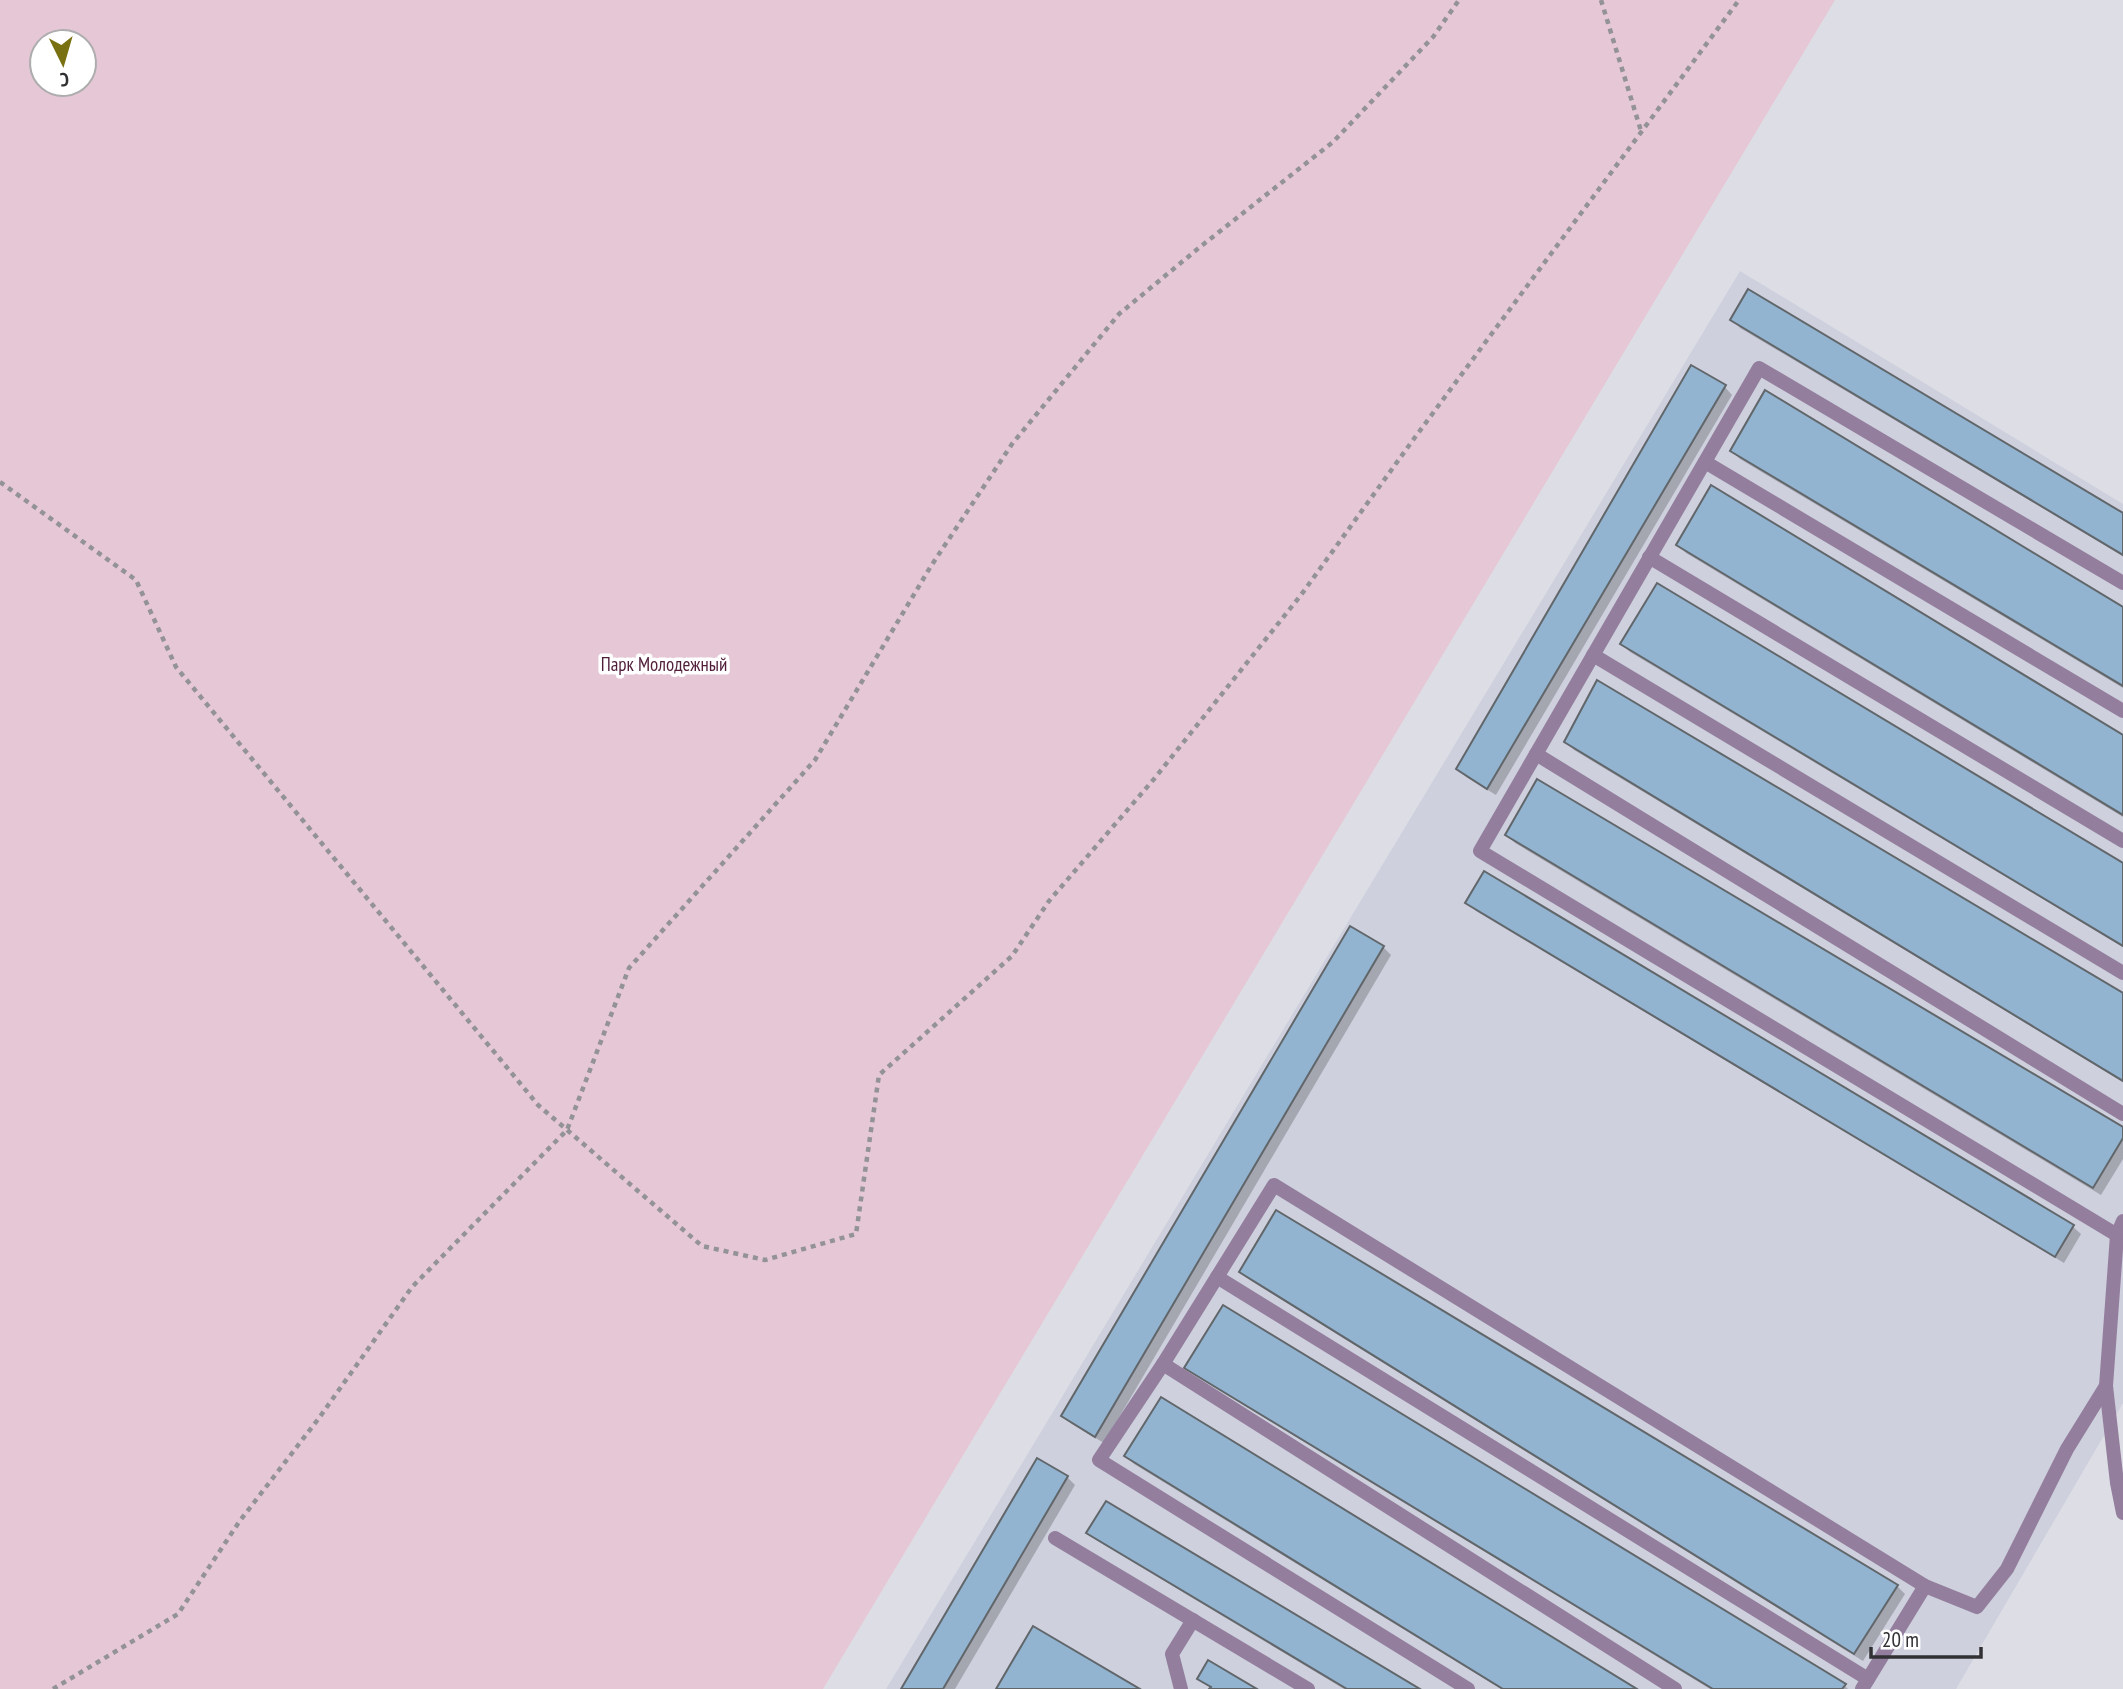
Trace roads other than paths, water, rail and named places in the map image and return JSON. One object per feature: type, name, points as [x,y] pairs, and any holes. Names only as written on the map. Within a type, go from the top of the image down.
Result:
[{"type":"lane","points":[[2123,583],[1759,368],[1480,850],[2120,1228],[2106,1386],[2116,1483],[2123,1513]]},
{"type":"lane","points":[[1705,462],[2123,711]]},
{"type":"lane","points":[[1649,558],[2123,841]]},
{"type":"lane","points":[[1593,655],[2123,973]]},
{"type":"lane","points":[[1536,754],[2123,1114]]},
{"type":"lane","points":[[1468,1689],[1099,1460],[1163,1364],[1274,1185],[1926,1586],[1977,1607],[2007,1569],[2067,1449],[2106,1386]]},
{"type":"lane","points":[[1217,1277],[1865,1684],[1926,1586]]},
{"type":"lane","points":[[1163,1364],[1675,1689]]},
{"type":"lane","points":[[1055,1538],[1308,1689]]},
{"type":"lane","points":[[1181,1689],[1172,1654],[1192,1620]]},
{"type":"park label","name":"Парк Молодежный","points":[[664,664]]}]
